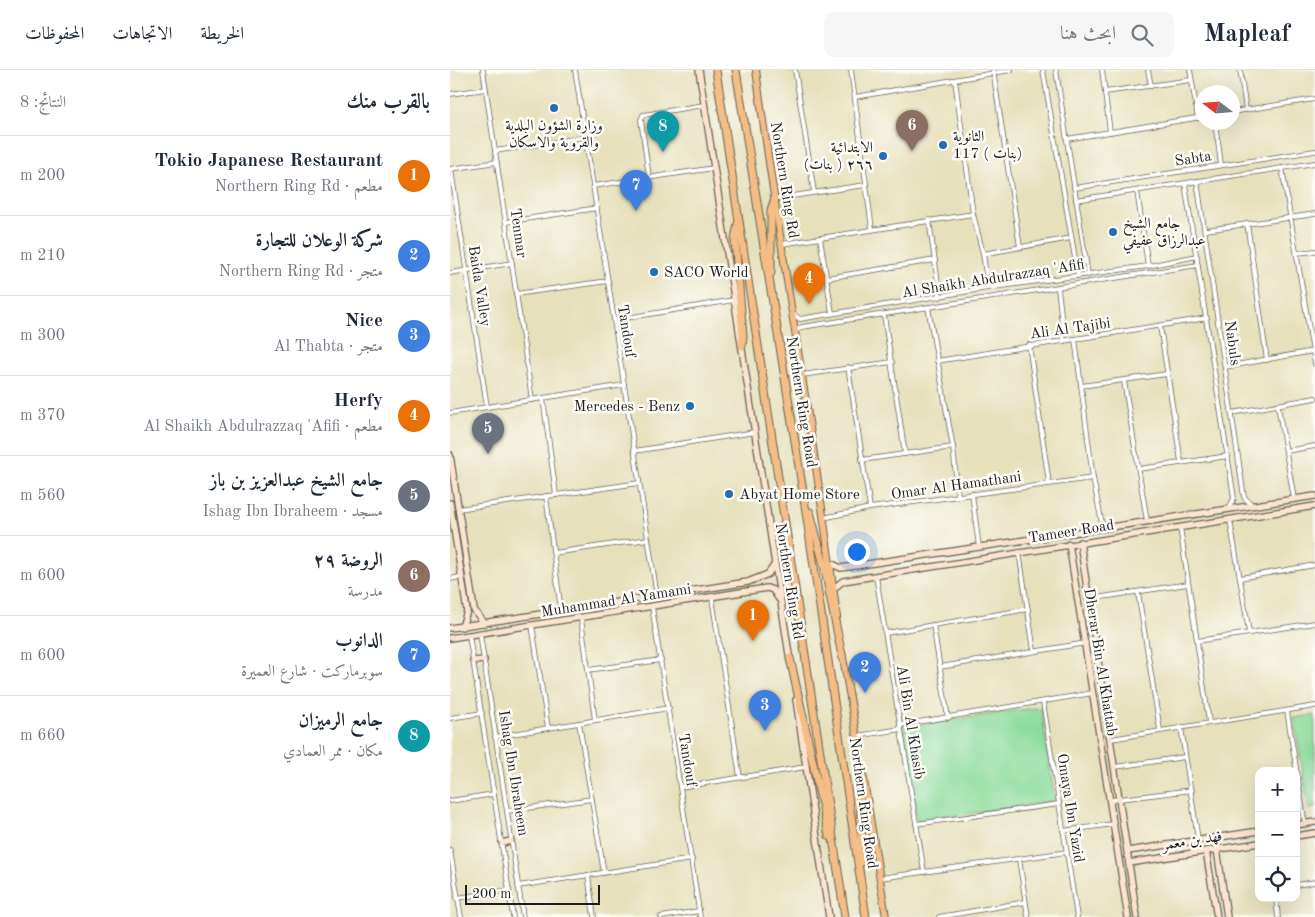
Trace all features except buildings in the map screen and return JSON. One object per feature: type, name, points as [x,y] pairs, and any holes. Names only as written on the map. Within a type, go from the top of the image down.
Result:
[{"type":"highway","points":[[716,70],[845,917]]},
{"type":"highway","name":"Northern Ring Road","points":[[736,70],[803,492],[866,917]]},
{"type":"highway","points":[[770,289],[771,210],[773,200]]},
{"type":"highway","points":[[739,219],[735,239],[743,336],[742,346]]},
{"type":"highway","points":[[803,492],[824,565],[842,656]]},
{"type":"highway","points":[[790,658],[838,871]]},
{"type":"highway","points":[[859,752],[864,902]]},
{"type":"main road","name":"Northern Ring Rd","points":[[756,70],[773,200],[793,314],[799,329],[802,375],[834,588],[842,656],[886,917]]},
{"type":"street","name":"Tenmar","points":[[483,70],[532,400]]},
{"type":"street","name":"Tandouf","points":[[575,70],[657,596]]},
{"type":"street","name":"Northern Ring Rd","points":[[699,70],[830,917]]},
{"type":"street","points":[[795,70],[814,192]]},
{"type":"street","points":[[851,70],[872,229]]},
{"type":"street","points":[[855,98],[1011,70]]},
{"type":"street","points":[[1043,70],[1078,276]]},
{"type":"street","points":[[1056,70],[1088,275]]},
{"type":"street","points":[[1102,70],[1110,132]]},
{"type":"street","points":[[1148,70],[1151,86]]},
{"type":"street","points":[[1190,70],[1195,96]]},
{"type":"street","points":[[1240,70],[1246,110]]},
{"type":"street","points":[[994,72],[1020,246]]},
{"type":"street","points":[[955,80],[973,214],[983,254],[988,288]]},
{"type":"street","points":[[1105,92],[1191,80]]},
{"type":"street","points":[[450,94],[486,89]]},
{"type":"street","points":[[1240,111],[1315,99]]},
{"type":"street","points":[[649,177],[641,120],[643,115],[704,105]]},
{"type":"street","points":[[1067,139],[1195,118]]},
{"type":"street","points":[[1216,130],[1221,165]]},
{"type":"street","points":[[495,151],[586,137]]},
{"type":"street","name":"Sabta","points":[[1074,188],[1315,151]]},
{"type":"street","points":[[1059,162],[1070,160]]},
{"type":"street","points":[[1251,161],[1252,172]]},
{"type":"street","points":[[450,169],[497,162]]},
{"type":"street","points":[[1245,162],[1246,173]]},
{"type":"street","name":"Sabta","points":[[1076,200],[1315,163]]},
{"type":"street","points":[[1060,169],[1070,167]]},
{"type":"street","points":[[593,186],[714,168]]},
{"type":"street","points":[[1282,168],[1315,364]]},
{"type":"street","name":"Baida Valley","points":[[450,169],[487,407]]},
{"type":"street","name":"Nabuls","points":[[1197,182],[1206,230],[1244,497]]},
{"type":"street","name":"Nabuls","points":[[1185,184],[1234,498],[1230,509]]},
{"type":"street","points":[[773,200],[865,185]]},
{"type":"street","points":[[1186,192],[1199,189]]},
{"type":"street","points":[[1136,191],[1148,266]]},
{"type":"street","points":[[506,222],[596,208]]},
{"type":"street","points":[[782,244],[973,214]]},
{"type":"street","points":[[1206,230],[1315,214]]},
{"type":"street","points":[[929,220],[940,297]]},
{"type":"street","points":[[1247,223],[1267,360]]},
{"type":"street","points":[[820,238],[832,313]]},
{"type":"street","points":[[983,254],[1071,238]]},
{"type":"street","points":[[1297,253],[1315,251]]},
{"type":"street","name":"Al Shaikh Abdulrazzaq 'Afifi","points":[[800,319],[988,288],[1148,266],[1197,256]]},
{"type":"street","points":[[1076,261],[1082,264],[1086,258]]},
{"type":"street","points":[[1189,258],[1193,262],[1191,266]]},
{"type":"street","points":[[827,278],[935,260]]},
{"type":"street","points":[[450,273],[512,263]]},
{"type":"street","name":"Al Shaikh Abdulrazzaq 'Afifi","points":[[799,329],[1198,265]]},
{"type":"street","points":[[516,294],[608,281]]},
{"type":"street","points":[[1058,288],[1064,341]]},
{"type":"street","points":[[614,320],[734,300]]},
{"type":"street","points":[[928,307],[952,447],[958,496]]},
{"type":"street","points":[[793,314],[800,319],[799,329]]},
{"type":"street","points":[[884,315],[905,454]]},
{"type":"street","name":"Ali Al Tajibi","points":[[937,362],[1029,345],[1207,318]]},
{"type":"street","points":[[1160,326],[1181,462]]},
{"type":"street","points":[[1074,339],[1093,478],[1103,529]]},
{"type":"street","points":[[1029,345],[1049,483]]},
{"type":"street","points":[[1226,367],[1313,351]]},
{"type":"street","points":[[802,375],[892,362]]},
{"type":"street","points":[[848,367],[870,508]]},
{"type":"street","points":[[1081,386],[1167,374]]},
{"type":"street","points":[[1124,381],[1147,521]]},
{"type":"street","points":[[450,413],[624,385]]},
{"type":"street","points":[[543,398],[556,495]]},
{"type":"street","points":[[1232,414],[1315,398]]},
{"type":"street","points":[[1278,406],[1294,499]]},
{"type":"street","points":[[634,451],[755,432]]},
{"type":"street","points":[[1286,451],[1315,446]]},
{"type":"street","points":[[862,460],[952,447]]},
{"type":"street","points":[[450,455],[475,614],[484,623]]},
{"type":"street","points":[[1139,470],[1228,456]]},
{"type":"street","name":"Omar Al Hamathani","points":[[823,518],[870,508],[1093,478]]},
{"type":"street","points":[[458,509],[640,483]]},
{"type":"street","points":[[972,494],[979,548]]},
{"type":"street","points":[[546,496],[562,611]]},
{"type":"street","points":[[830,563],[841,568],[1315,496]]},
{"type":"street","points":[[1234,498],[1244,497],[1252,505]]},
{"type":"street","points":[[450,503],[452,526],[467,614],[462,627]]},
{"type":"street","name":"Tameer Road","points":[[843,580],[1315,506]]},
{"type":"street","points":[[1230,520],[1248,632]]},
{"type":"street","points":[[1180,527],[1209,722]]},
{"type":"street","points":[[1052,536],[1053,547]]},
{"type":"street","points":[[1043,538],[1044,548]]},
{"type":"street","points":[[554,553],[648,539]]},
{"type":"street","name":"Dherar Bin Al Khattab","points":[[1080,542],[1137,917]]},
{"type":"street","name":"Dherar Bin Al Khattab","points":[[1069,544],[1128,917]]},
{"type":"street","points":[[1071,555],[1075,548],[1082,552]]},
{"type":"street","points":[[1019,552],[1034,651]]},
{"type":"street","name":"Muhammad Al Yamami","points":[[450,628],[748,582],[768,574],[775,564]]},
{"type":"street","points":[[1240,578],[1315,565]]},
{"type":"street","points":[[834,588],[843,580],[841,568]]},
{"type":"street","name":"Ali Bin Al Khasib","points":[[876,576],[924,872]]},
{"type":"street","points":[[450,578],[461,577]]},
{"type":"street","points":[[748,582],[753,583],[750,592]]},
{"type":"street","points":[[1089,599],[1188,584]]},
{"type":"street","name":"Muhammad Al Yamami","points":[[450,638],[581,619],[767,588],[772,590],[781,600]]},
{"type":"street","points":[[1138,592],[1160,730]]},
{"type":"street","points":[[712,598],[740,777]]},
{"type":"street","points":[[466,606],[470,610],[473,604]]},
{"type":"street","name":"Tandouf","points":[[652,607],[700,917]]},
{"type":"street","points":[[886,633],[1028,608]]},
{"type":"street","points":[[540,614],[542,624]]},
{"type":"street","points":[[581,619],[595,720]]},
{"type":"street","points":[[1197,642],[1248,632],[1315,623]]},
{"type":"street","points":[[532,625],[548,728]]},
{"type":"street","points":[[933,625],[948,718]]},
{"type":"street","name":"Ishag Ibn Ibraheem","points":[[480,634],[523,917]]},
{"type":"street","name":"Ishag Ibn Ibraheem","points":[[470,635],[514,917]]},
{"type":"street","points":[[940,667],[1086,642]]},
{"type":"street","points":[[473,661],[484,660]]},
{"type":"street","points":[[588,670],[661,660]]},
{"type":"street","points":[[857,736],[1094,693]]},
{"type":"street","name":"Omaya Ibn Yazid","points":[[1043,702],[1077,917]]},
{"type":"street","points":[[1111,738],[1315,706]]},
{"type":"street","points":[[496,736],[669,708]]},
{"type":"street","points":[[1287,711],[1305,824],[1304,835]]},
{"type":"street","points":[[450,718],[482,713]]},
{"type":"street","points":[[579,723],[604,873]]},
{"type":"street","points":[[1181,727],[1192,790],[1198,840]]},
{"type":"street","points":[[1115,767],[1185,757]]},
{"type":"street","points":[[681,787],[806,767]]},
{"type":"street","points":[[1106,784],[1112,793],[1116,793],[1117,781]]},
{"type":"street","points":[[1110,805],[1112,800],[1192,790]]},
{"type":"street","points":[[450,801],[494,794]]},
{"type":"street","points":[[507,812],[592,799]]},
{"type":"street","points":[[916,824],[1059,804]]},
{"type":"street","points":[[1063,831],[1113,824]]},
{"type":"street","points":[[1305,824],[1314,833]]},
{"type":"street","points":[[1128,851],[1255,832]]},
{"type":"street","points":[[1300,836],[1314,833]]},
{"type":"street","points":[[502,843],[511,841]]},
{"type":"street","name":"فهد بن معمر","points":[[1129,863],[1255,844]]},
{"type":"street","points":[[1217,849],[1227,917]]},
{"type":"street","points":[[450,850],[460,917]]},
{"type":"street","points":[[1136,850],[1133,856],[1137,861]]},
{"type":"street","points":[[1206,850],[1217,917]]},
{"type":"street","points":[[880,878],[1066,852]]},
{"type":"street","points":[[1207,858],[1212,853],[1218,857]]},
{"type":"street","points":[[1019,859],[1028,917]]},
{"type":"street","points":[[518,886],[692,860]]},
{"type":"street","points":[[1121,873],[1123,880],[1128,880],[1130,870]]},
{"type":"street","points":[[588,875],[594,917]]},
{"type":"street","points":[[1300,884],[1315,882]]},
{"type":"street","points":[[450,886],[456,886]]},
{"type":"street","points":[[1124,896],[1125,889],[1128,886],[1132,891]]},
{"type":"street","points":[[458,898],[509,890]]},
{"type":"street","points":[[939,917],[1025,902]]},
{"type":"street","points":[[1276,902],[1278,917]]},
{"type":"street","points":[[661,917],[699,911]]},
{"type":"green space","points":[[1041,707],[1055,801],[917,821],[904,727]]},
{"type":"green space","points":[[1315,715],[1315,808],[1309,809],[1294,718]]},
{"type":"place","name":"وزارة الشؤون البلدية والقروية والاسكان","points":[[554,108]]},
{"type":"place","name":"الثانوية 117 ( بنات)","points":[[943,145]]},
{"type":"place","name":"الروضة ٢٩","points":[[912,151]]},
{"type":"place","name":"جامع الرميزان","points":[[663,152]]},
{"type":"place","name":"الابتدائية ٢٦٦ ( بنات)","points":[[883,156]]},
{"type":"place","name":"الدانوب","points":[[636,211]]},
{"type":"place","name":"جامع الشيخ عبدالرزاق عفيفي","points":[[1113,232]]},
{"type":"place","name":"SACO World","points":[[654,272]]},
{"type":"place","name":"Herfy","points":[[809,304]]},
{"type":"place","name":"Mercedes - Benz","points":[[690,406]]},
{"type":"place","name":"جامع الشيخ عبدالعزيز بن باز","points":[[488,454]]},
{"type":"place","name":"Abyat Home Store","points":[[729,494]]},
{"type":"place","name":"Tokio Japanese Restaurant","points":[[753,641]]},
{"type":"place","name":"شركة الوعلان للتجارة","points":[[865,693]]},
{"type":"place","name":"Nice","points":[[765,731]]}]
